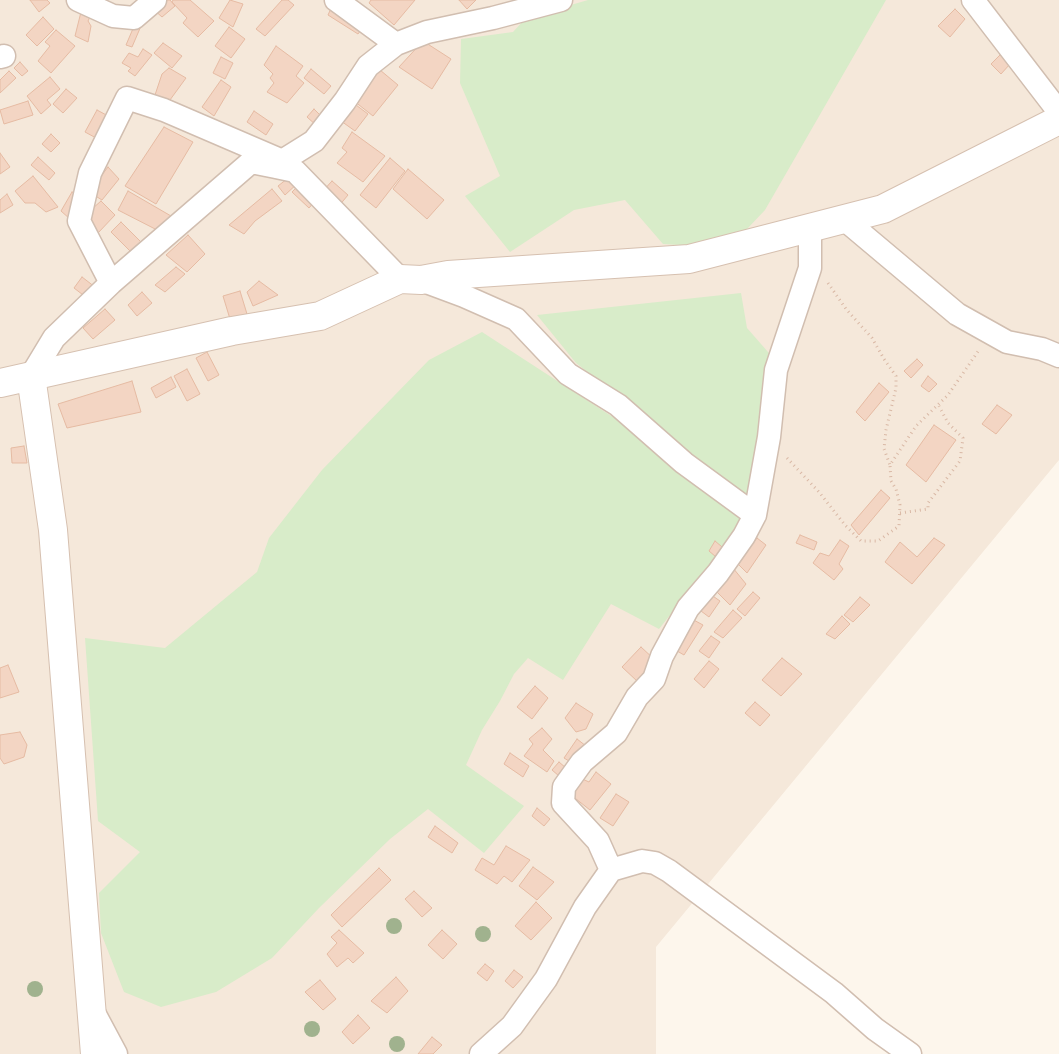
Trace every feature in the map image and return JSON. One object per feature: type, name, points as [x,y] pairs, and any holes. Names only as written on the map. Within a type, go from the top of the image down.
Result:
[{"type":"main road","points":[[0,383],[232,330],[320,316],[411,280],[448,275],[689,259],[883,209],[1059,120]]},
{"type":"main road","points":[[31,376],[53,530],[95,1054]]},
{"type":"street","points":[[78,0],[113,16],[134,18],[155,0]]},
{"type":"street","points":[[336,0],[396,44]]},
{"type":"street","points":[[31,376],[54,338],[111,283],[251,162],[279,164],[314,141],[345,102],[368,66],[396,44],[427,32],[493,18],[561,0]]},
{"type":"street","points":[[973,0],[1059,112]]},
{"type":"street","points":[[111,283],[78,221],[90,172],[127,98],[164,110],[295,170],[411,280],[464,296],[516,319],[568,374],[618,406],[684,462],[755,515]]},
{"type":"street","points":[[844,219],[957,314],[1007,342],[1042,349],[1059,356]]},
{"type":"street","points":[[611,870],[598,842],[564,803],[564,787],[582,762],[616,733],[638,697],[654,679],[662,656],[688,608],[718,573],[744,536],[755,515],[769,437],[776,370],[810,268],[810,228]]},
{"type":"street","points":[[481,1054],[512,1026],[546,978],[585,907],[611,870],[642,861],[655,863],[669,871],[834,993],[875,1029],[910,1054]]},
{"type":"street","points":[[91,1007],[116,1054]]},
{"type":"path","points":[[769,437],[819,492],[845,526],[861,541],[878,542],[898,526],[900,505],[896,489],[891,481],[890,465],[884,449],[886,430],[896,388],[896,376],[872,338],[846,309],[827,282],[810,268]]},
{"type":"path","points":[[890,465],[916,426],[939,406],[976,354],[993,334]]},
{"type":"path","points":[[900,513],[928,509],[928,503],[960,461],[963,438],[948,423],[939,406]]},
{"type":"shaded area","points":[[0,0],[1059,0],[1059,460],[656,947],[656,1054],[0,1054]]},
{"type":"green space","points":[[588,0],[886,0],[765,210],[729,248],[663,244],[625,200],[574,210],[510,252],[465,196],[500,176],[460,83],[461,39],[513,32],[526,18]]},
{"type":"green space","points":[[741,293],[747,328],[775,360],[747,497],[576,363],[537,315]]},
{"type":"green space","points":[[482,332],[622,423],[746,519],[659,629],[611,604],[563,680],[528,658],[514,674],[482,730],[466,765],[524,806],[484,853],[428,809],[390,839],[319,908],[272,958],[216,992],[161,1007],[124,992],[101,933],[99,893],[140,852],[98,821],[85,638],[165,648],[257,572],[269,538],[322,470],[429,360]]},
{"type":"building","points":[[30,0],[47,0],[50,3],[39,12]]},
{"type":"building","points":[[166,0],[170,0],[175,6],[162,17],[153,9]]},
{"type":"building","points":[[173,0],[190,0],[214,21],[198,37],[183,23],[187,18],[172,2]]},
{"type":"building","points":[[230,0],[243,4],[233,27],[219,18]]},
{"type":"building","points":[[282,0],[288,0],[294,5],[265,36],[256,29]]},
{"type":"building","points":[[371,0],[415,0],[394,25],[369,3]]},
{"type":"building","points":[[459,0],[476,0],[467,9]]},
{"type":"building","points":[[334,2],[363,27],[358,34],[328,15]]},
{"type":"building","points":[[82,8],[92,13],[88,21],[91,26],[88,42],[75,36]]},
{"type":"building","points":[[955,9],[965,19],[950,37],[938,26]]},
{"type":"building","points":[[43,17],[54,29],[37,46],[26,35]]},
{"type":"building","points":[[135,24],[141,26],[132,47],[126,45]]},
{"type":"building","points":[[229,27],[245,39],[231,58],[215,46]]},
{"type":"building","points":[[56,30],[75,46],[51,73],[38,61],[50,46],[45,42]]},
{"type":"building","points":[[423,41],[451,59],[432,89],[399,67]]},
{"type":"building","points":[[163,43],[182,56],[172,68],[154,53]]},
{"type":"building","points":[[276,46],[303,66],[296,76],[304,83],[287,103],[267,92],[274,83],[270,78],[273,74],[264,65]]},
{"type":"building","points":[[143,49],[152,55],[135,76],[128,71],[131,68],[122,63],[129,53],[138,57]]},
{"type":"building","points":[[1000,55],[1010,64],[1001,74],[991,64]]},
{"type":"building","points":[[221,57],[233,63],[225,79],[213,73]]},
{"type":"building","points":[[20,62],[28,71],[22,76],[14,68]]},
{"type":"building","points":[[169,68],[186,78],[167,104],[155,95],[162,74]]},
{"type":"building","points":[[311,69],[331,86],[324,94],[304,78]]},
{"type":"building","points":[[380,70],[398,85],[373,116],[354,101]]},
{"type":"building","points":[[9,71],[16,78],[0,93],[0,80]]},
{"type":"building","points":[[50,77],[60,89],[47,100],[51,105],[41,114],[27,96]]},
{"type":"building","points":[[221,80],[231,87],[214,116],[202,107]]},
{"type":"building","points":[[66,89],[77,98],[63,113],[53,104]]},
{"type":"building","points":[[28,101],[33,115],[4,124],[0,110]]},
{"type":"building","points":[[356,105],[368,114],[355,131],[341,121]]},
{"type":"building","points":[[314,109],[324,119],[317,126],[307,117]]},
{"type":"building","points":[[97,110],[110,117],[98,139],[85,132]]},
{"type":"building","points":[[254,111],[273,124],[266,135],[247,122]]},
{"type":"building","points":[[164,127],[193,142],[156,204],[125,186]]},
{"type":"building","points":[[352,132],[385,156],[363,182],[337,163],[347,152],[342,148]]},
{"type":"building","points":[[51,134],[60,143],[51,152],[42,144]]},
{"type":"building","points":[[0,153],[10,167],[0,174]]},
{"type":"building","points":[[38,157],[55,173],[49,180],[31,165]]},
{"type":"building","points":[[390,158],[405,171],[376,208],[360,195]]},
{"type":"building","points":[[108,167],[119,179],[102,200],[89,192]]},
{"type":"building","points":[[408,169],[444,200],[427,219],[393,189]]},
{"type":"building","points":[[292,175],[299,182],[285,195],[278,186]]},
{"type":"building","points":[[33,176],[58,207],[46,212],[35,203],[25,203],[15,191]]},
{"type":"building","points":[[332,181],[348,195],[338,207],[322,192]]},
{"type":"building","points":[[299,185],[315,201],[309,208],[292,192]]},
{"type":"building","points":[[272,189],[282,201],[255,221],[244,234],[229,225]]},
{"type":"building","points":[[128,191],[171,216],[161,232],[118,210]]},
{"type":"building","points":[[72,192],[81,196],[70,219],[61,211]]},
{"type":"building","points":[[7,194],[13,205],[0,213],[0,200]]},
{"type":"building","points":[[101,201],[115,215],[98,233],[83,217]]},
{"type":"building","points":[[121,222],[144,245],[134,255],[111,232]]},
{"type":"building","points":[[188,235],[205,254],[187,272],[166,255]]},
{"type":"building","points":[[176,267],[185,274],[165,292],[155,285]]},
{"type":"building","points":[[82,277],[95,287],[87,298],[74,288]]},
{"type":"building","points":[[259,281],[278,295],[253,306],[247,292]]},
{"type":"building","points":[[240,291],[247,314],[230,319],[223,296]]},
{"type":"building","points":[[142,292],[152,303],[137,316],[128,305]]},
{"type":"building","points":[[105,309],[115,320],[93,339],[83,328]]},
{"type":"building","points":[[207,352],[219,375],[208,381],[196,358]]},
{"type":"building","points":[[917,359],[923,365],[911,378],[904,371]]},
{"type":"building","points":[[187,369],[200,394],[187,401],[174,376]]},
{"type":"building","points":[[928,376],[937,384],[929,392],[921,386]]},
{"type":"building","points":[[171,377],[176,387],[156,398],[151,388]]},
{"type":"building","points":[[132,381],[141,412],[67,428],[58,404]]},
{"type":"building","points":[[879,383],[889,392],[865,421],[856,412]]},
{"type":"building","points":[[997,405],[1012,415],[996,434],[982,424]]},
{"type":"building","points":[[934,425],[956,440],[926,482],[906,465]]},
{"type":"building","points":[[24,446],[27,463],[12,463],[11,448]]},
{"type":"building","points":[[881,490],[890,498],[859,535],[851,525]]},
{"type":"building","points":[[800,535],[817,542],[814,550],[796,543]]},
{"type":"building","points":[[757,538],[766,545],[747,573],[737,563]]},
{"type":"building","points":[[934,538],[945,545],[912,584],[885,562],[900,542],[917,557]]},
{"type":"building","points":[[840,540],[849,546],[839,564],[843,569],[834,580],[813,563],[820,553],[829,556]]},
{"type":"building","points":[[715,541],[728,552],[722,562],[709,551]]},
{"type":"building","points":[[733,568],[746,584],[730,605],[714,589]]},
{"type":"building","points":[[707,592],[720,601],[709,617],[697,608]]},
{"type":"building","points":[[753,592],[760,598],[745,616],[737,609]]},
{"type":"building","points":[[860,597],[870,605],[853,622],[844,615]]},
{"type":"building","points":[[733,610],[742,618],[723,638],[714,632]]},
{"type":"building","points":[[842,616],[850,624],[835,639],[826,634]]},
{"type":"building","points":[[690,618],[703,625],[684,655],[672,648]]},
{"type":"building","points":[[711,636],[720,642],[709,658],[699,651]]},
{"type":"building","points":[[641,647],[655,660],[637,681],[622,667]]},
{"type":"building","points":[[782,658],[802,674],[781,696],[762,680]]},
{"type":"building","points":[[709,661],[719,669],[704,688],[694,679]]},
{"type":"building","points":[[8,665],[19,692],[0,698],[0,668]]},
{"type":"building","points":[[535,686],[548,698],[532,719],[517,707]]},
{"type":"building","points":[[755,702],[770,715],[760,726],[745,713]]},
{"type":"building","points":[[576,703],[593,714],[586,729],[576,732],[565,718]]},
{"type":"building","points":[[542,728],[552,739],[543,750],[554,761],[547,772],[524,756],[533,744],[529,739]]},
{"type":"building","points":[[20,732],[27,745],[24,757],[4,764],[0,758],[0,735]]},
{"type":"building","points":[[577,739],[586,746],[574,764],[564,758]]},
{"type":"building","points":[[510,753],[529,766],[523,777],[504,764]]},
{"type":"building","points":[[559,762],[566,768],[559,776],[552,770]]},
{"type":"building","points":[[596,772],[611,784],[590,810],[566,791],[578,777],[589,782]]},
{"type":"building","points":[[616,794],[629,802],[613,826],[600,818]]},
{"type":"building","points":[[537,808],[550,819],[544,826],[532,816]]},
{"type":"building","points":[[435,826],[458,843],[452,853],[428,837]]},
{"type":"building","points":[[506,846],[530,860],[512,882],[504,876],[497,884],[475,870],[482,858],[494,865]]},
{"type":"building","points":[[533,867],[554,882],[537,900],[519,886]]},
{"type":"building","points":[[379,868],[391,880],[342,927],[331,915]]},
{"type":"building","points":[[414,891],[432,908],[422,917],[405,899]]},
{"type":"building","points":[[536,902],[552,918],[531,940],[515,926]]},
{"type":"building","points":[[339,930],[364,953],[353,963],[348,958],[337,967],[327,954],[337,943],[331,937]]},
{"type":"building","points":[[442,930],[457,944],[443,959],[428,945]]},
{"type":"building","points":[[485,964],[494,971],[487,981],[477,973]]},
{"type":"building","points":[[514,970],[523,977],[513,988],[505,981]]},
{"type":"building","points":[[396,977],[408,991],[387,1013],[371,1001]]},
{"type":"building","points":[[320,980],[336,999],[323,1010],[305,992]]},
{"type":"building","points":[[358,1015],[370,1028],[353,1044],[342,1032]]},
{"type":"building","points":[[432,1037],[442,1045],[433,1054],[418,1054]]}]
